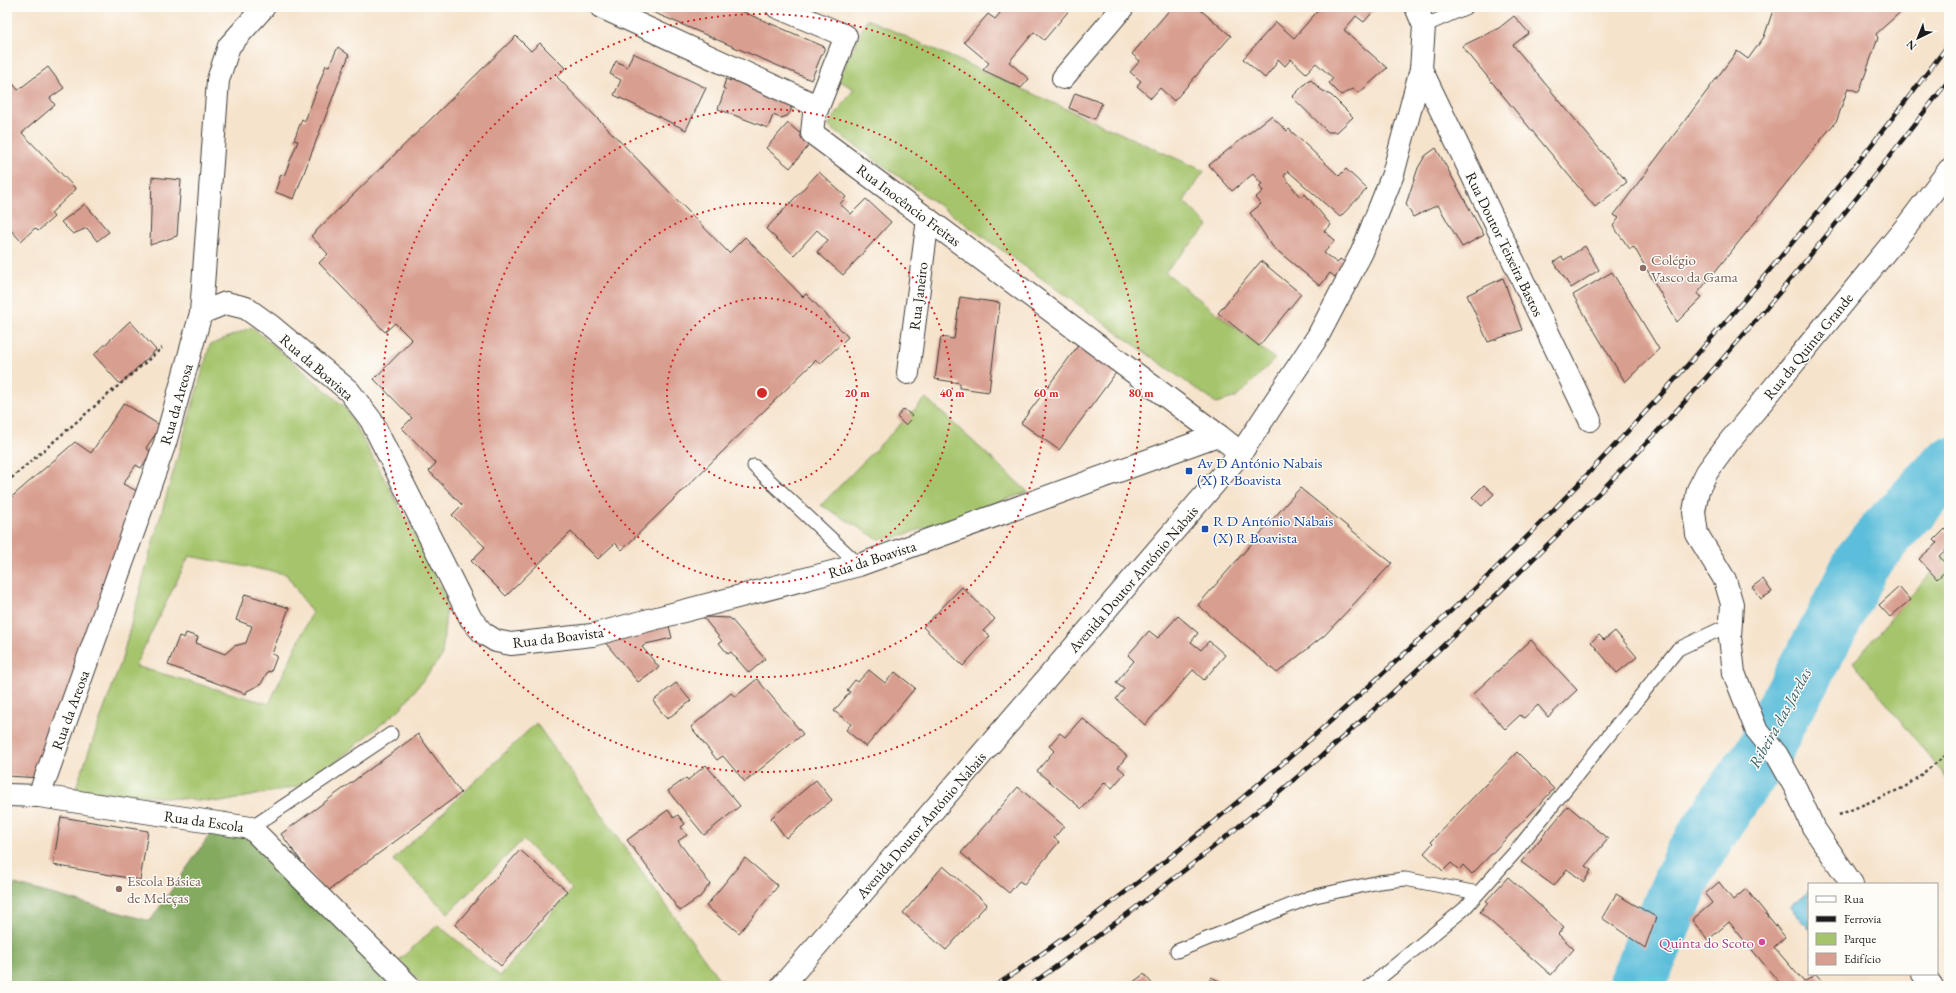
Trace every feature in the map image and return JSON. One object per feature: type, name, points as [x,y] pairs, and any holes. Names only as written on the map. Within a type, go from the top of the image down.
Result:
[{"type":"street","name":"Rua da Areosa","points":[[39,796],[165,443],[201,313],[218,80],[228,46],[264,7]]},
{"type":"street","name":"Rua Inocêncio Freitas","points":[[601,7],[815,105],[812,133],[1218,435]]},
{"type":"street","points":[[777,7],[846,36],[814,117]]},
{"type":"street","points":[[1063,78],[1123,7]]},
{"type":"street","name":"Avenida Doutor António Nabais","points":[[782,986],[1241,453],[1318,336],[1362,252],[1393,174],[1421,69],[1420,17]]},
{"type":"street","name":"Rua Doutor Teixeira Bastos","points":[[1421,69],[1590,420]]},
{"type":"street","name":"Rua da Quinta Grande","points":[[1730,624],[1732,604],[1725,580],[1697,534],[1694,512],[1698,490],[1707,472],[1729,442],[1909,223],[1949,170]]},
{"type":"street","name":"Rua Janeiro","points":[[908,373],[928,219]]},
{"type":"street","name":"Rua da Boavista","points":[[201,313],[226,303],[246,308],[271,326],[349,391],[371,420],[471,619],[483,633],[496,641],[511,644],[592,635],[859,565],[1218,435]]},
{"type":"street","points":[[1218,435],[1241,453]]},
{"type":"street","points":[[1730,624],[1734,673],[1756,729],[1777,755],[1796,789],[1813,827],[1851,883]]},
{"type":"street","name":"Rua da Escola","points":[[7,795],[39,796],[251,828],[409,986]]},
{"type":"street","points":[[1924,975],[1932,986]]},
{"type":"lane","points":[[1420,17],[1467,7]]},
{"type":"lane","points":[[754,466],[859,565]]},
{"type":"lane","points":[[1370,986],[1464,909],[1516,851],[1678,649],[1730,624]]},
{"type":"lane","points":[[251,828],[391,734]]},
{"type":"lane","points":[[1177,951],[1311,897],[1379,882],[1405,879],[1478,893]]},
{"type":"path","points":[[7,482],[166,344]]},
{"type":"path","points":[[1813,827],[1905,787],[1949,753]]},
{"type":"green space","points":[[867,19],[1204,171],[1184,201],[1208,226],[1165,272],[1275,359],[1237,397],[1216,403],[828,126],[854,89],[838,80]]},
{"type":"green space","points":[[252,327],[346,408],[419,543],[447,601],[442,656],[401,708],[309,784],[222,802],[75,790],[121,662],[151,549],[210,345]],"holes":[[[189,556],[286,574],[312,613],[269,704],[135,666]]]},
{"type":"green space","points":[[926,398],[1028,492],[895,538],[878,539],[821,505]]},
{"type":"green space","points":[[1949,552],[1949,781],[1853,662]]},
{"type":"green space","points":[[536,723],[724,986],[424,986],[399,960],[438,925],[500,976],[572,889],[523,840],[448,913],[393,860]]},
{"type":"green space","points":[[225,813],[397,986],[7,986],[7,907],[15,884],[150,921]]},
{"type":"water","points":[[1808,892],[1808,929],[1790,907]]},
{"type":"building","points":[[641,7],[732,7],[825,47],[811,80]]},
{"type":"building","points":[[1005,7],[1072,7],[1044,40],[1034,32],[1009,62],[1029,79],[1021,88],[983,70],[989,63],[964,42],[988,14],[995,19]]},
{"type":"building","points":[[1172,7],[1197,7],[1231,36],[1174,101],[1160,88],[1151,98],[1137,86],[1141,81],[1130,72],[1140,61],[1132,54]]},
{"type":"building","points":[[1321,7],[1377,7],[1364,22],[1356,16],[1344,30],[1387,68],[1359,93],[1353,89],[1341,95],[1329,83],[1333,78],[1316,63],[1306,73],[1291,59],[1285,66],[1278,59],[1265,78],[1243,59],[1276,22],[1294,38]]},
{"type":"building","points":[[1774,7],[1906,7],[1876,34],[1878,38],[1859,92],[1848,88],[1837,120],[1697,294],[1702,297],[1677,322],[1634,247],[1630,249],[1613,226],[1619,218],[1614,215],[1737,51],[1748,59],[1764,37]]},
{"type":"building","points":[[1514,16],[1529,33],[1513,45],[1627,182],[1595,207],[1462,46],[1499,28]]},
{"type":"building","points":[[516,36],[531,51],[540,43],[565,68],[557,77],[729,253],[745,237],[803,297],[806,294],[848,337],[820,364],[816,360],[622,550],[615,543],[598,559],[571,532],[506,596],[471,561],[485,547],[452,515],[462,505],[429,471],[436,463],[402,428],[412,418],[374,379],[412,340],[395,323],[385,332],[319,263],[328,254],[311,236]]},
{"type":"building","points":[[338,47],[349,55],[294,199],[275,192],[281,174],[284,176],[298,141],[294,140],[302,119],[305,121],[326,65],[329,66]]},
{"type":"building","points":[[633,53],[706,88],[686,130],[614,95],[621,80],[610,74],[616,61],[627,67]]},
{"type":"building","points":[[48,67],[64,88],[50,98],[55,105],[22,133],[76,189],[51,213],[54,217],[38,231],[35,228],[21,241],[7,226],[7,84],[11,81],[18,90]]},
{"type":"building","points":[[734,72],[791,104],[791,111],[787,116],[781,118],[773,115],[768,128],[718,109],[725,89],[723,88],[726,79],[730,81]]},
{"type":"building","points":[[1310,79],[1320,89],[1332,96],[1353,117],[1337,132],[1328,132],[1292,97]]},
{"type":"building","points":[[1075,93],[1102,103],[1095,119],[1069,108]]},
{"type":"building","points":[[1271,116],[1287,131],[1289,129],[1339,176],[1346,169],[1367,189],[1340,217],[1288,171],[1284,176],[1300,197],[1305,194],[1331,225],[1324,231],[1335,240],[1324,253],[1337,263],[1340,259],[1346,263],[1335,277],[1330,273],[1320,286],[1273,247],[1250,213],[1261,204],[1255,198],[1263,191],[1259,186],[1262,184],[1253,174],[1232,191],[1209,165]]},
{"type":"building","points":[[788,123],[811,143],[790,168],[766,148]]},
{"type":"building","points":[[1436,148],[1484,235],[1462,247],[1438,205],[1413,217],[1406,204],[1418,168],[1425,156]]},
{"type":"building","points":[[819,172],[846,197],[840,204],[851,214],[866,199],[891,222],[843,275],[817,252],[828,240],[817,230],[794,255],[766,229]]},
{"type":"building","points":[[152,177],[181,180],[177,236],[150,245]]},
{"type":"building","points":[[85,204],[109,232],[97,241],[87,228],[73,234],[61,222]]},
{"type":"building","points":[[1585,246],[1599,270],[1571,288],[1554,262],[1562,257],[1564,260]]},
{"type":"building","points":[[1261,261],[1301,294],[1259,346],[1218,313]]},
{"type":"building","points":[[1612,272],[1659,349],[1625,382],[1573,295]]},
{"type":"building","points":[[1503,278],[1522,330],[1488,342],[1467,295]]},
{"type":"building","points":[[960,297],[1000,303],[989,392],[960,388],[960,383],[935,379],[941,337],[954,339]]},
{"type":"building","points":[[130,321],[156,350],[120,384],[94,355]]},
{"type":"building","points":[[1080,343],[1118,370],[1059,450],[1021,423]]},
{"type":"building","points":[[124,403],[161,426],[146,448],[151,452],[141,468],[136,465],[123,484],[139,492],[40,778],[7,776],[7,501],[75,442],[91,453]]},
{"type":"building","points":[[904,409],[913,417],[905,425],[897,417]]},
{"type":"building","points":[[1484,485],[1494,494],[1482,506],[1472,497]]},
{"type":"building","points":[[1300,488],[1392,563],[1325,635],[1277,673],[1198,605]]},
{"type":"building","points":[[1945,529],[1949,534],[1949,547],[1939,556],[1949,568],[1937,579],[1919,559],[1937,543],[1934,540]]},
{"type":"building","points":[[1763,579],[1772,592],[1761,599],[1752,587]]},
{"type":"building","points":[[962,587],[995,619],[983,631],[990,636],[963,666],[923,627]]},
{"type":"building","points":[[1899,587],[1910,600],[1890,617],[1879,605]]},
{"type":"building","points":[[245,594],[289,608],[272,654],[277,656],[271,672],[268,671],[261,684],[247,691],[246,694],[168,665],[179,636],[184,638],[186,633],[198,637],[196,643],[225,654],[234,646],[246,643],[252,626],[236,620]]},
{"type":"building","points":[[1178,616],[1198,633],[1191,642],[1201,650],[1209,641],[1225,655],[1204,680],[1193,670],[1145,725],[1116,699],[1124,689],[1116,683],[1134,661],[1128,655],[1149,631],[1158,638]]},
{"type":"building","points":[[703,617],[730,618],[765,659],[749,673],[731,652],[728,654],[719,643],[722,641]]},
{"type":"building","points":[[669,626],[672,638],[646,644],[642,647],[659,667],[638,682],[604,641]]},
{"type":"building","points":[[1615,631],[1637,657],[1617,673],[1591,642],[1599,635],[1604,640]]},
{"type":"building","points":[[1531,640],[1577,690],[1548,717],[1538,705],[1524,718],[1520,715],[1505,729],[1473,694]]},
{"type":"building","points":[[869,670],[885,683],[895,672],[915,688],[866,747],[846,730],[851,724],[834,711],[850,692],[847,690],[855,680],[858,682]]},
{"type":"building","points":[[757,679],[803,734],[745,782],[723,756],[717,760],[691,727],[731,693],[735,697]]},
{"type":"building","points":[[676,683],[691,701],[667,719],[653,701]]},
{"type":"building","points":[[1082,718],[1127,756],[1118,767],[1125,773],[1112,788],[1105,782],[1082,809],[1037,771],[1054,751],[1049,746],[1054,740],[1060,733],[1065,737]]},
{"type":"building","points":[[418,734],[461,793],[325,893],[281,834]]},
{"type":"building","points":[[1517,752],[1554,789],[1472,874],[1463,865],[1459,870],[1451,863],[1443,871],[1424,853],[1433,843],[1431,841]]},
{"type":"building","points":[[706,765],[740,806],[704,835],[668,791],[686,778],[688,780]]},
{"type":"building","points":[[816,780],[832,800],[786,838],[771,818]]},
{"type":"building","points":[[1018,787],[1064,826],[1054,838],[1059,842],[1024,884],[1019,881],[1009,893],[961,853]]},
{"type":"building","points":[[1568,806],[1608,839],[1585,866],[1591,870],[1584,882],[1567,869],[1554,886],[1521,862]]},
{"type":"building","points":[[668,810],[674,818],[678,815],[685,824],[681,827],[687,835],[678,841],[710,884],[700,897],[680,911],[627,840]]},
{"type":"building","points":[[61,817],[148,831],[140,880],[53,865]]},
{"type":"building","points":[[520,850],[567,891],[501,966],[455,925]]},
{"type":"building","points":[[745,858],[778,886],[739,933],[706,906]]},
{"type":"building","points":[[943,866],[987,904],[946,950],[903,913]]},
{"type":"building","points":[[1508,877],[1564,927],[1558,934],[1574,949],[1551,975],[1480,912],[1488,902],[1486,901]]},
{"type":"building","name":"Quinta do Scoto","points":[[1719,882],[1733,900],[1746,889],[1785,937],[1774,947],[1804,982],[1817,975],[1826,986],[1782,986],[1729,922],[1708,940],[1692,920],[1712,903],[1705,894]]},
{"type":"building","points":[[1616,894],[1656,917],[1645,948],[1602,918]]},
{"type":"building","points":[[1144,974],[1154,986],[1128,986]]},
{"type":"building","points":[[1211,977],[1229,986],[1207,986]]},
{"type":"waterway","name":"Ribeira das Jardas","points":[[1636,986],[1691,859],[1739,786],[1761,757],[1785,708],[1832,623],[1862,562],[1886,533],[1949,466]]},
{"type":"railway","points":[[995,986],[1096,915],[1193,839],[1241,799],[1334,718],[1498,566],[1559,505],[1618,442],[1733,313],[1789,247],[1897,113],[1949,44]]},
{"type":"railway","points":[[1029,986],[1167,884],[1240,826],[1293,781],[1345,736],[1447,642],[1546,546],[1642,448],[1734,346],[1865,188],[1949,80]]},
{"type":"place","name":"Colégio Vasco da Gama","points":[[1643,268]]},
{"type":"place","name":"Av D António Nabais (X) R Boavista","points":[[1189,471]]},
{"type":"place","name":"R D António Nabais (X) R Boavista","points":[[1205,529]]},
{"type":"place","name":"Escola Básica de Meleças","points":[[119,889]]},
{"type":"place","name":"Quinta do Scoto","points":[[1762,942]]}]
